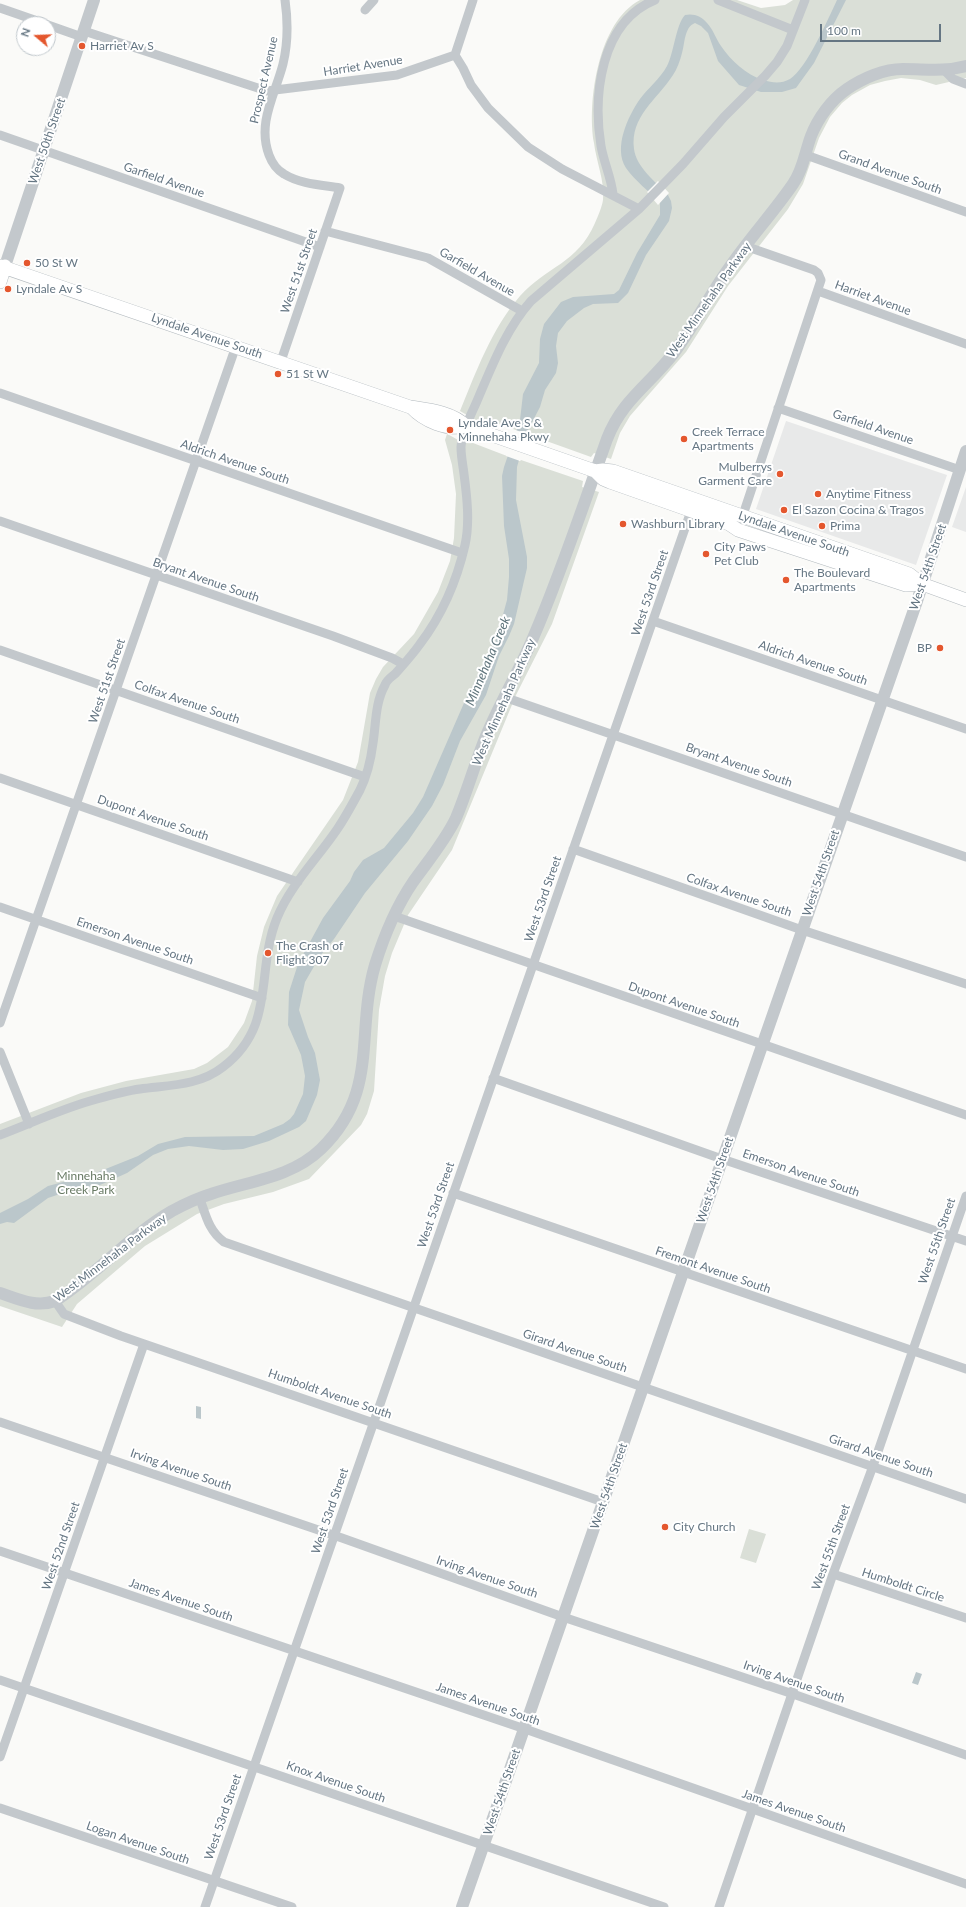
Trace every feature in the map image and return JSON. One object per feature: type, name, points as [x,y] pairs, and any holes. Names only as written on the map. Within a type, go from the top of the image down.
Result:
[{"type":"main road","name":"West 50th Street","points":[[0,282],[2,265]]},
{"type":"main road","name":"Lyndale Avenue South","points":[[2,265],[410,407],[422,417],[451,428],[466,426],[595,471],[611,471],[909,574],[922,584],[966,600]]},
{"type":"main road","name":"Lyndale Avenue South","points":[[595,471],[603,479],[610,482],[729,524],[738,530],[906,585],[922,584]]},
{"type":"street","name":"West 50th Street","points":[[2,265],[44,150],[94,0]]},
{"type":"street","name":"Prospect Avenue","points":[[286,0],[288,19],[287,41],[283,63],[266,116],[264,134],[266,147],[277,169],[293,179],[340,188]]},
{"type":"street","points":[[365,10],[374,0]]},
{"type":"street","points":[[473,0],[455,55],[463,68],[470,85],[488,108],[528,147],[562,169],[613,194],[639,209]]},
{"type":"street","points":[[719,0],[793,30]]},
{"type":"street","points":[[0,1135],[64,1108],[100,1098],[136,1090],[190,1083],[206,1078],[225,1065],[245,1045],[254,1031],[260,1014],[271,936],[278,916],[298,882],[338,828],[365,777],[372,753],[380,698],[386,682],[421,643],[445,602],[466,543],[468,500],[461,445],[466,426],[507,335],[522,311],[639,209],[663,183],[684,164],[724,117],[765,76],[777,62],[793,30],[805,0]]},
{"type":"street","points":[[613,194],[611,178],[602,147],[597,111],[600,85],[606,59],[620,29],[640,8],[650,1]]},
{"type":"street","name":"Harriet Avenue","points":[[0,8],[24,16]]},
{"type":"street","name":"Harriet Avenue","points":[[56,26],[262,90],[275,91],[396,75],[455,55]]},
{"type":"street","name":"West Minnehaha Parkway","points":[[0,1293],[36,1304],[43,1305],[55,1301],[146,1228],[173,1211],[209,1194],[267,1179],[294,1168],[321,1149],[338,1130],[353,1104],[360,1084],[363,1067],[366,1019],[374,970],[384,937],[411,885],[452,825],[485,738],[531,642],[558,579],[611,428],[622,410],[672,355],[695,323],[729,267],[795,181],[806,155],[811,136],[820,118],[831,102],[863,79],[882,72],[901,69],[945,71],[966,66]]},
{"type":"street","points":[[945,71],[953,79],[966,84]]},
{"type":"street","name":"Garfield Avenue","points":[[0,135],[320,247]]},
{"type":"street","name":"Grand Avenue South","points":[[806,155],[966,212]]},
{"type":"street","name":"West 51st Street","points":[[281,362],[340,188]]},
{"type":"street","name":"Garfield Avenue","points":[[325,231],[428,258],[522,311]]},
{"type":"street","name":"Harriet Avenue","points":[[745,246],[816,271],[821,280],[818,291],[966,344]]},
{"type":"street","points":[[738,530],[818,291]]},
{"type":"street","name":"West 51st Street","points":[[0,1023],[236,346]]},
{"type":"street","name":"Aldrich Avenue South","points":[[0,393],[462,553]]},
{"type":"street","name":"Garfield Avenue","points":[[778,408],[960,470]]},
{"type":"street","name":"West 54th Street","points":[[462,1907],[882,700],[966,451]]},
{"type":"street","name":"West 53rd Street","points":[[205,1907],[691,511]]},
{"type":"street","name":"Bryant Avenue South","points":[[0,521],[333,636],[387,656],[403,664]]},
{"type":"street","name":"Aldrich Avenue South","points":[[653,621],[966,729]]},
{"type":"street","name":"Colfax Avenue South","points":[[0,650],[365,777]]},
{"type":"street","name":"Bryant Avenue South","points":[[504,697],[966,857]]},
{"type":"street","name":"Dupont Avenue South","points":[[0,778],[298,882]]},
{"type":"street","name":"Colfax Avenue South","points":[[573,849],[802,930],[966,984]]},
{"type":"street","name":"Emerson Avenue South","points":[[0,907],[262,998]]},
{"type":"street","name":"Dupont Avenue South","points":[[394,916],[966,1115]]},
{"type":"street","points":[[0,1053],[29,1124]]},
{"type":"street","name":"Emerson Avenue South","points":[[493,1078],[722,1159],[966,1242]]},
{"type":"street","name":"Fremont Avenue South","points":[[453,1193],[966,1369]]},
{"type":"street","name":"West 55th Street","points":[[719,1907],[754,1809],[833,1574],[873,1466],[966,1196]]},
{"type":"street","name":"Girard Avenue South","points":[[200,1199],[215,1235],[224,1242],[966,1499]]},
{"type":"street","name":"Humboldt Avenue South","points":[[55,1301],[64,1314],[144,1344],[603,1502]]},
{"type":"street","name":"West 52nd Street","points":[[0,1757],[144,1344]]},
{"type":"street","name":"Irving Avenue South","points":[[0,1422],[334,1536],[564,1617],[793,1694],[966,1755]]},
{"type":"street","name":"James Avenue South","points":[[0,1551],[525,1729],[966,1884]]},
{"type":"street","name":"Humboldt Circle","points":[[833,1574],[966,1618]]},
{"type":"street","name":"Knox Avenue South","points":[[0,1680],[664,1907]]},
{"type":"street","name":"Logan Avenue South","points":[[0,1808],[292,1907]]},
{"type":"shaded area","points":[[786,421],[947,475],[916,565],[756,509]]},
{"type":"shaded area","points":[[966,487],[966,532],[952,527]]},
{"type":"green space","points":[[640,0],[737,0],[761,8],[785,5],[793,0],[966,0],[966,78],[936,85],[920,80],[901,78],[885,81],[870,85],[852,95],[842,103],[830,117],[819,138],[803,184],[788,209],[728,286],[686,352],[630,416],[620,433],[611,459],[594,453],[591,457],[485,419],[479,422],[460,411],[493,336],[510,309],[530,286],[561,264],[579,247],[588,237],[595,223],[602,206],[603,186],[595,150],[592,126],[594,86],[605,44],[614,26],[626,11]]},
{"type":"green space","name":"Minnehaha Creek Park","points":[[447,434],[462,442],[473,443],[520,461],[521,460],[583,481],[582,487],[599,492],[552,624],[516,695],[452,850],[408,915],[392,953],[385,976],[379,1010],[374,1091],[367,1114],[361,1125],[309,1179],[273,1192],[224,1204],[197,1214],[145,1246],[77,1304],[62,1327],[0,1306],[0,1124],[81,1093],[126,1081],[194,1069],[207,1063],[228,1047],[244,1023],[252,1001],[257,956],[264,927],[277,896],[343,800],[358,762],[370,693],[376,679],[383,667],[414,634],[438,592],[450,561],[454,538],[456,494],[452,465],[445,440]]},
{"type":"green space","points":[[749,1529],[766,1534],[756,1563],[740,1558]]},
{"type":"water","name":"Minnehaha Creek","points":[[837,0],[846,0],[814,63],[796,88],[782,92],[761,92],[739,85],[718,61],[708,33],[701,26],[695,23],[691,25],[687,32],[677,68],[667,84],[640,118],[634,137],[634,149],[638,162],[642,168],[668,195],[671,201],[672,208],[669,221],[646,255],[628,293],[618,303],[593,304],[584,308],[567,321],[558,333],[556,346],[558,363],[556,373],[545,390],[540,407],[527,432],[517,467],[516,500],[527,557],[527,568],[514,624],[499,656],[486,695],[460,741],[443,785],[432,806],[408,841],[365,893],[334,939],[320,956],[305,982],[299,1010],[315,1053],[320,1080],[317,1095],[306,1121],[299,1127],[269,1141],[243,1149],[223,1150],[189,1146],[168,1149],[153,1155],[127,1173],[107,1182],[95,1187],[66,1192],[48,1198],[14,1223],[7,1222],[0,1224],[0,1213],[28,1199],[48,1186],[93,1174],[138,1156],[158,1144],[185,1137],[254,1136],[283,1124],[294,1114],[303,1094],[305,1076],[301,1055],[288,1025],[289,992],[298,964],[323,918],[350,881],[354,872],[363,860],[384,848],[413,813],[423,797],[464,703],[496,640],[507,600],[509,577],[509,559],[504,526],[502,476],[520,420],[523,394],[539,363],[540,339],[544,324],[561,302],[573,297],[614,294],[619,290],[637,253],[660,215],[660,203],[630,173],[622,160],[622,142],[631,114],[640,99],[667,66],[672,54],[679,25],[685,15],[691,14],[703,19],[711,28],[725,52],[745,71],[763,80],[780,82],[790,79],[803,65],[823,30]]},
{"type":"water","points":[[196,1406],[201,1407],[201,1419],[196,1418]]},
{"type":"water","points":[[916,1672],[922,1674],[918,1685],[912,1683]]},
{"type":"pier","points":[[658,181],[669,193],[658,205],[647,192]]},
{"type":"pier","points":[[515,430],[529,434],[520,461],[506,456]]},
{"type":"place","name":"Harriet Av S","points":[[82,46]]},
{"type":"place","name":"50 St W","points":[[27,263]]},
{"type":"place","name":"Lyndale Av S","points":[[8,289]]},
{"type":"place","name":"51 St W","points":[[278,374]]},
{"type":"place","name":"Lyndale Ave S & Minnehaha Pkwy","points":[[450,430]]},
{"type":"place","name":"Creek Terrace Apartments","points":[[684,439]]},
{"type":"place","name":"Mulberrys Garment Care","points":[[780,474]]},
{"type":"place","name":"Anytime Fitness","points":[[818,494]]},
{"type":"place","name":"El Sazon Cocina & Tragos","points":[[784,510]]},
{"type":"place","name":"Washburn Library","points":[[623,524]]},
{"type":"place","name":"Prima","points":[[822,526]]},
{"type":"place","name":"City Paws Pet Club","points":[[706,554]]},
{"type":"place","name":"The Boulevard Apartments","points":[[786,580]]},
{"type":"place","name":"BP","points":[[940,648]]},
{"type":"place","name":"The Crash of Flight 307","points":[[268,953]]},
{"type":"place","name":"City Church","points":[[665,1527]]}]
